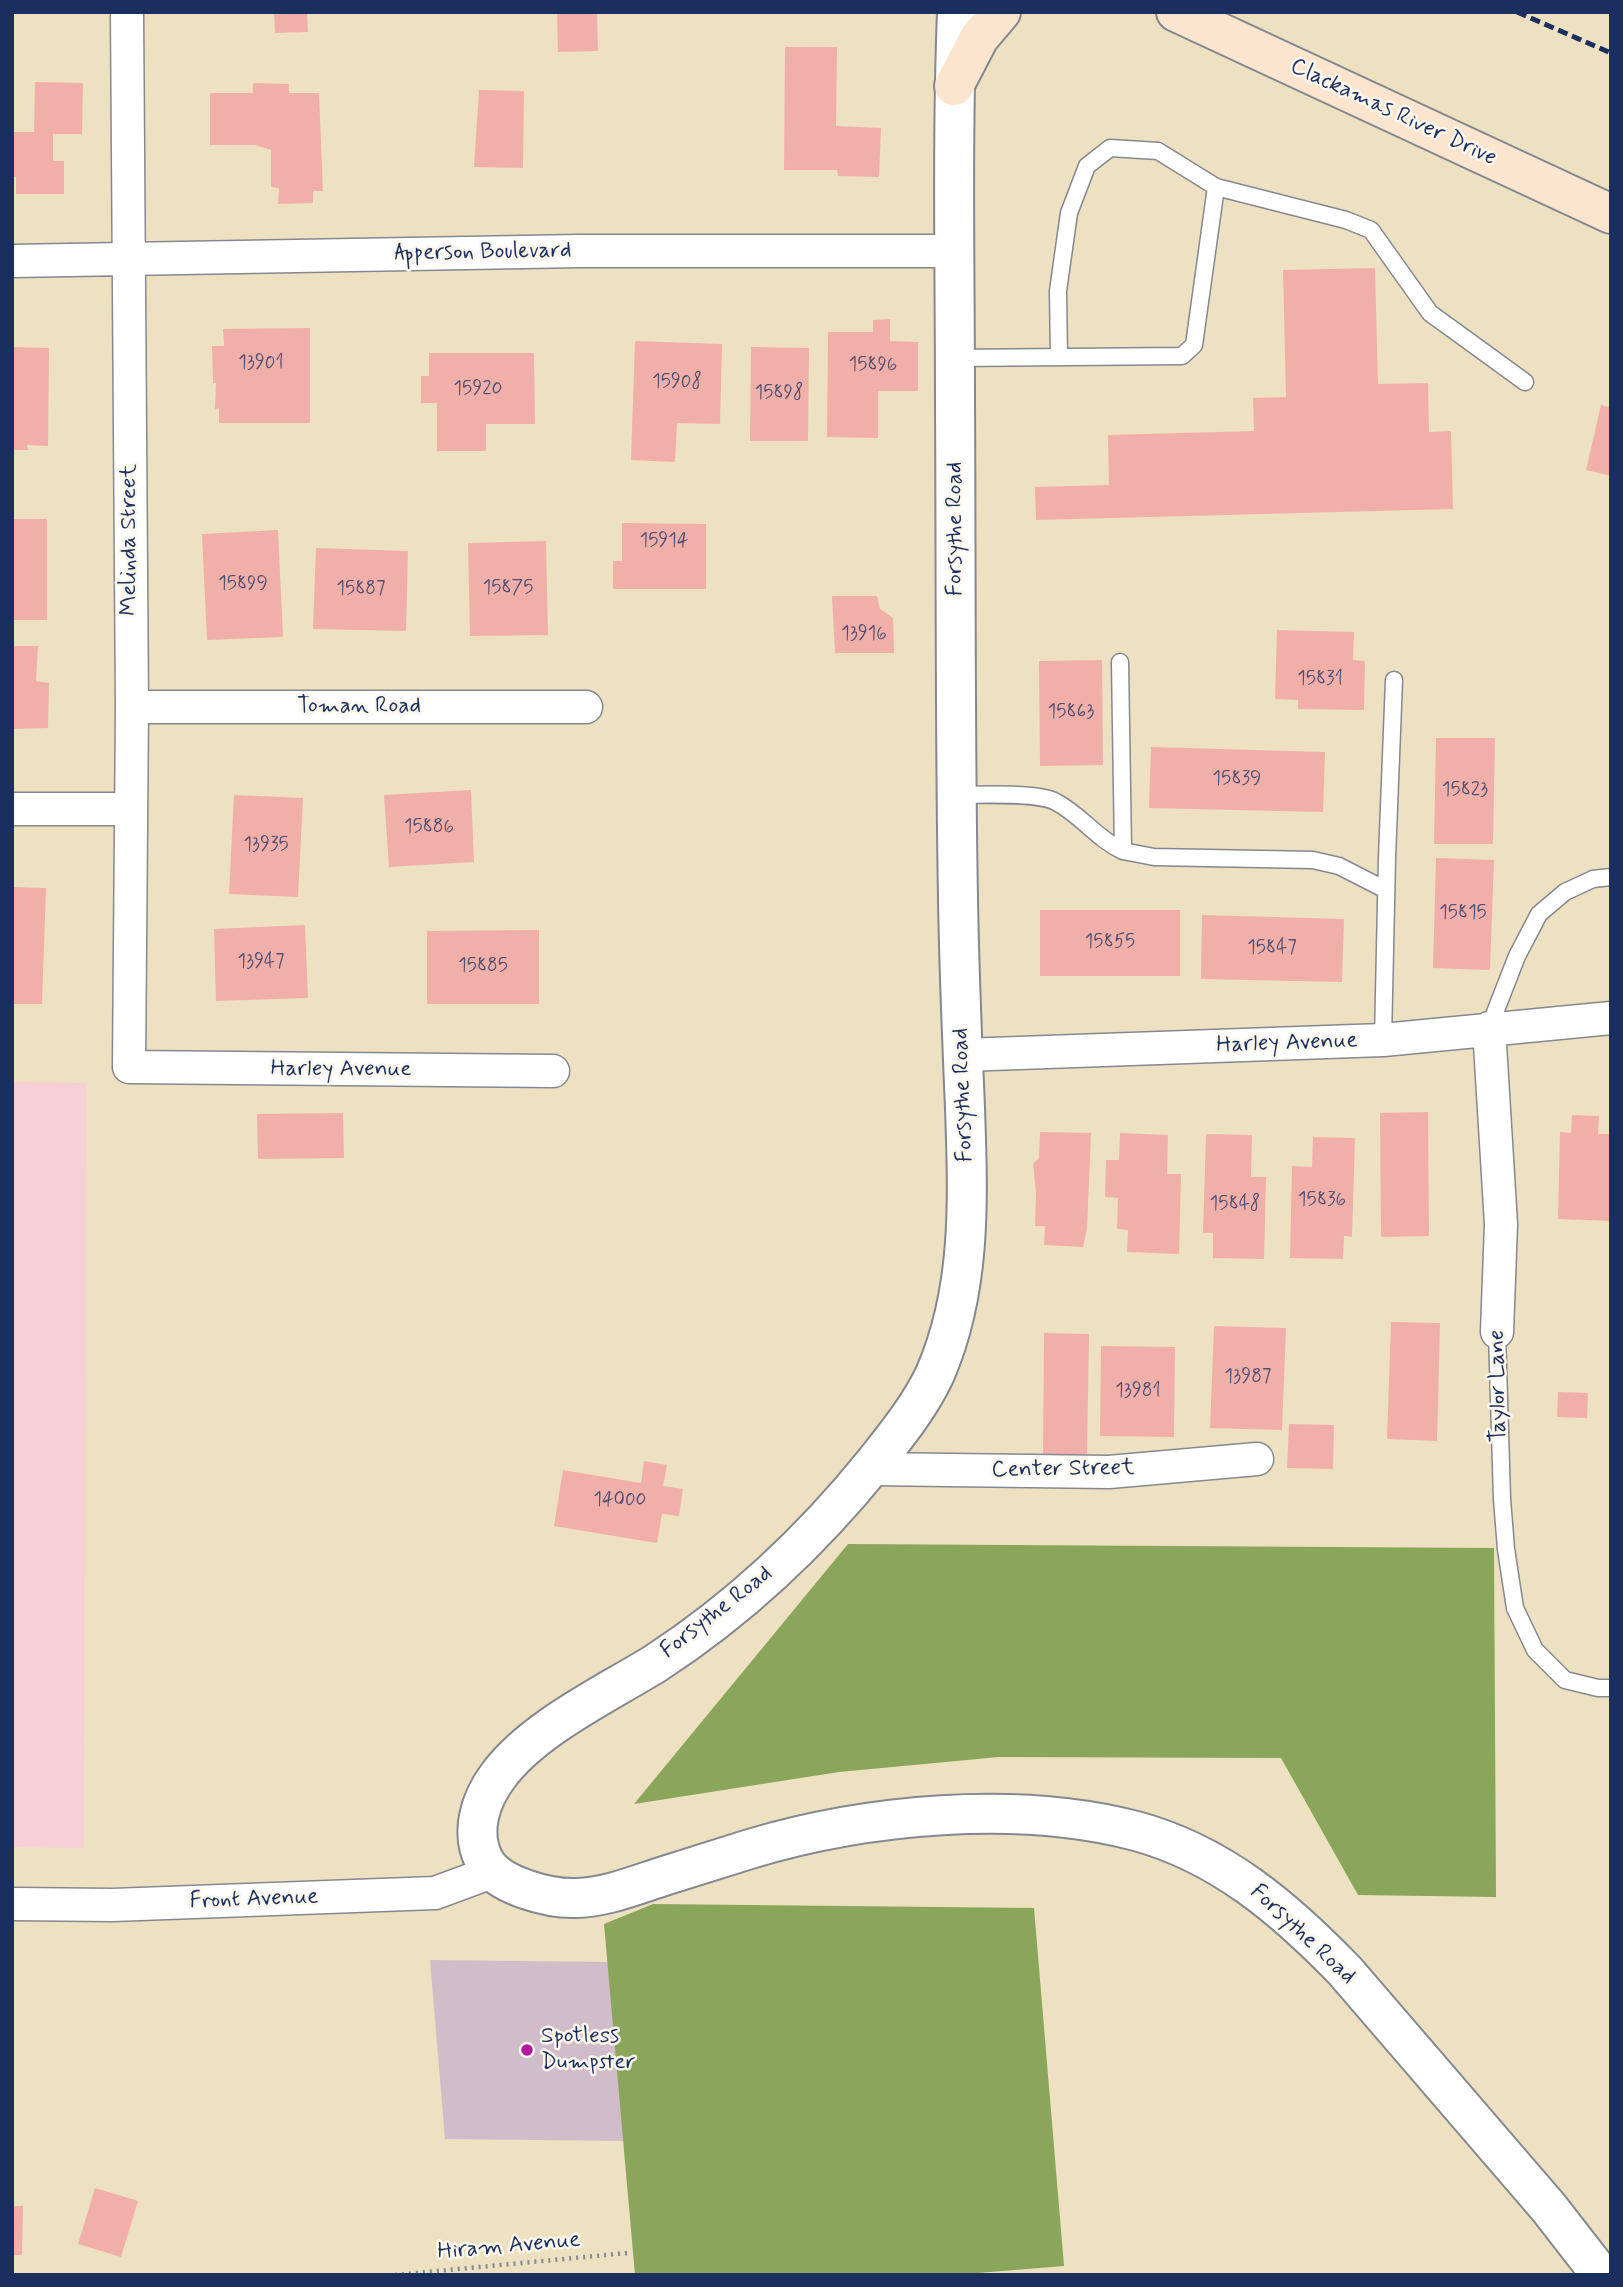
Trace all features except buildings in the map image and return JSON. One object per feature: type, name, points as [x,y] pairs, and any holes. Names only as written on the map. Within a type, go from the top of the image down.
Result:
[{"type":"main road","points":[[954,86],[979,38],[1001,12]]},
{"type":"main road","name":"Clackamas River Drive","points":[[1176,12],[1611,214]]},
{"type":"street","name":"Melinda Street","points":[[127,12],[132,707],[129,809],[129,1068]]},
{"type":"street","name":"Forsythe Road","points":[[957,12],[954,251],[958,945],[966,1225],[963,1275],[956,1313],[935,1374],[918,1407],[869,1469],[786,1558],[706,1628],[649,1667],[567,1717],[514,1757],[498,1775],[478,1815],[480,1855],[492,1872],[541,1896],[571,1899],[595,1896],[802,1835],[851,1825],[925,1817],[999,1815],[1073,1820],[1139,1832],[1168,1842],[1218,1865],[1250,1886],[1321,1946],[1540,2198],[1601,2275]]},
{"type":"street","name":"Apperson Boulevard","points":[[12,261],[580,251],[954,251]]},
{"type":"street","name":"Toman Road","points":[[132,707],[586,707]]},
{"type":"street","points":[[12,809],[129,809]]},
{"type":"street","name":"Harley Avenue","points":[[963,1055],[1383,1040],[1611,1018]]},
{"type":"street","name":"Taylor Lane","points":[[1489,1028],[1501,1224],[1497,1332]]},
{"type":"street","name":"Harley Avenue","points":[[129,1068],[553,1071]]},
{"type":"street","name":"Center Street","points":[[869,1469],[1109,1472],[1257,1459]]},
{"type":"street","name":"Front Avenue","points":[[12,1904],[113,1905],[435,1892],[492,1872]]},
{"type":"lane","points":[[1059,357],[1058,290],[1069,213],[1087,166],[1110,148],[1158,151],[1216,187],[1346,220],[1371,230],[1430,313],[1525,382]]},
{"type":"lane","points":[[955,358],[1182,356],[1194,345],[1216,187]]},
{"type":"lane","points":[[1120,662],[1122,851]]},
{"type":"lane","points":[[1383,1040],[1394,680]]},
{"type":"lane","points":[[957,794],[1054,800],[1106,843],[1122,851],[1154,857],[1313,860],[1339,866],[1386,890]]},
{"type":"lane","points":[[1489,1028],[1517,956],[1539,914],[1565,892],[1593,879],[1611,877]]},
{"type":"lane","name":"Taylor Lane","points":[[1497,1332],[1502,1499],[1515,1608],[1535,1650],[1565,1680],[1598,1688],[1611,1688]]},
{"type":"path","name":"Hiram Avenue","points":[[395,2275],[626,2253]]},
{"type":"shaded area","points":[[12,1082],[86,1083],[84,1848],[12,1847]]},
{"type":"shaded area","name":"Spotless Dumpster","points":[[430,1960],[608,1962],[624,2141],[445,2139]]},
{"type":"green space","points":[[848,1544],[1494,1548],[1496,1897],[1358,1895],[1281,1758],[999,1757],[839,1772],[634,1804]]},
{"type":"green space","points":[[653,1904],[1034,1908],[1064,2266],[953,2275],[635,2275],[604,1924]]},
{"type":"railway","points":[[1517,12],[1611,53]]},
{"type":"place","name":"Spotless Dumpster","points":[[527,2050]]}]
